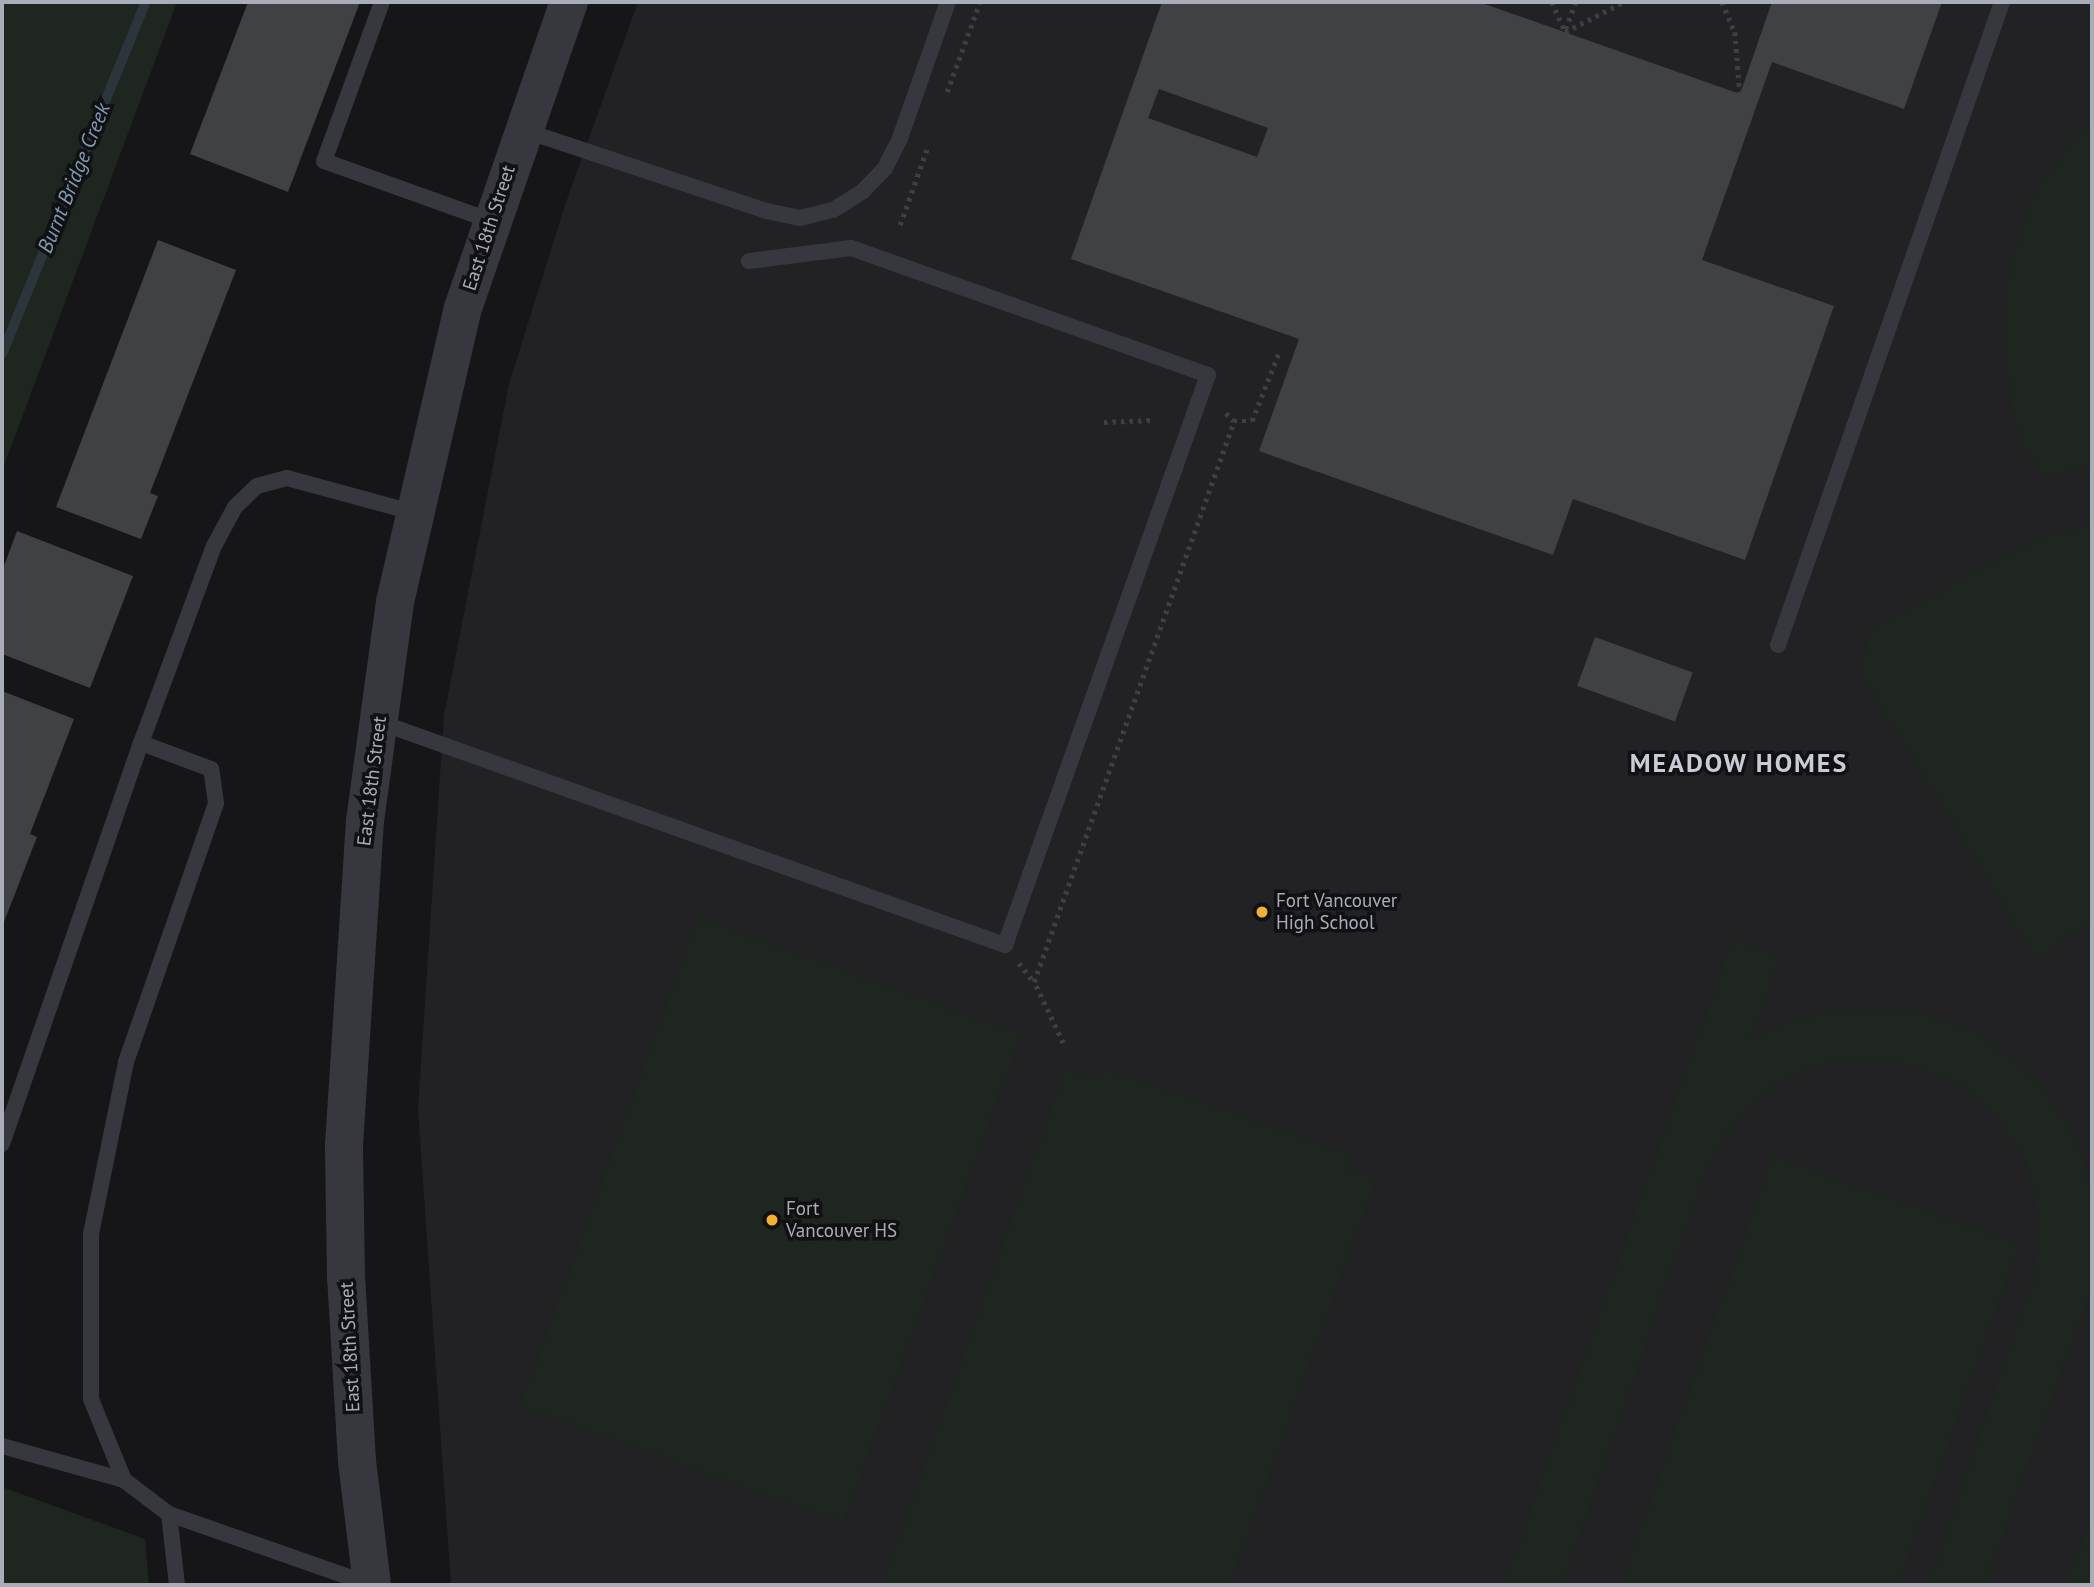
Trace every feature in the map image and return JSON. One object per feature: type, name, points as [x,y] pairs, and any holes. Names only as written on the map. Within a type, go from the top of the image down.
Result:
[{"type":"street","name":"East 18th Street","points":[[372,1585],[356,1448],[346,1277],[344,1144],[365,821],[395,602],[463,308],[569,2]]},
{"type":"lane","points":[[382,2],[324,161],[492,221]]},
{"type":"lane","points":[[523,130],[767,211],[800,218],[833,210],[862,192],[885,168],[900,138],[948,2]]},
{"type":"lane","points":[[1778,645],[2002,2]]},
{"type":"lane","points":[[379,722],[1005,945],[1208,375],[851,248],[749,261]]},
{"type":"lane","points":[[2,1144],[141,743],[214,546],[236,507],[257,486],[287,478],[308,481],[416,513]]},
{"type":"lane","points":[[124,1480],[91,1399],[91,1234],[126,1062],[216,803],[211,769],[141,743]]},
{"type":"lane","points":[[2,1446],[124,1480],[169,1514],[372,1585]]},
{"type":"lane","points":[[169,1514],[177,1585]]},
{"type":"path","points":[[1552,2],[1565,32]]},
{"type":"path","points":[[1565,32],[1576,2]]},
{"type":"path","points":[[1565,32],[1623,2]]},
{"type":"path","points":[[1722,2],[1735,32],[1740,94]]},
{"type":"path","points":[[1226,413],[1234,421],[1252,421],[1279,352]]},
{"type":"path","points":[[1104,422],[1152,420]]},
{"type":"path","points":[[1063,1043],[1034,982],[1234,421]]},
{"type":"shaded area","points":[[2,2],[177,2],[2,471]]},
{"type":"shaded area","name":"Fort Vancouver High School","points":[[638,2],[2092,2],[2092,1585],[451,1585],[418,1109],[444,715],[509,384],[565,205]]},
{"type":"shaded area","points":[[2092,123],[2092,466],[2041,477],[2017,436],[2004,351],[2007,279],[2030,199],[2071,141]]},
{"type":"shaded area","points":[[2092,524],[2092,922],[2036,959],[1859,672],[1871,629],[2035,539]]},
{"type":"shaded area","name":"Fort Vancouver HS","points":[[698,917],[1021,1035],[843,1523],[520,1406]]},
{"type":"shaded area","points":[[1732,939],[1780,956],[1751,1040],[1764,1031],[1835,1008],[1911,1009],[1981,1034],[2040,1082],[2080,1146],[2092,1201],[2089,1295],[1985,1585],[1928,1585],[2034,1276],[2039,1219],[2026,1163],[1996,1115],[1951,1080],[1897,1061],[1839,1060],[1785,1079],[1740,1115],[1709,1163],[1562,1585],[1504,1585]]},
{"type":"shaded area","points":[[1102,1067],[1351,1154],[1346,1169],[1376,1179],[1230,1585],[882,1585],[1065,1069],[1097,1080]]},
{"type":"shaded area","points":[[1773,1156],[2020,1244],[1898,1585],[1620,1585]]},
{"type":"shaded area","points":[[2,1487],[145,1539],[149,1585],[2,1585]]},
{"type":"shaded area","points":[[2092,1514],[2092,1585],[2065,1585]]},
{"type":"building","points":[[248,2],[360,2],[288,192],[190,154]]},
{"type":"building","points":[[1162,2],[1479,2],[1740,94],[1772,2],[1942,2],[1904,109],[1772,62],[1702,260],[1834,306],[1745,560],[1573,499],[1553,555],[1259,451],[1299,339],[1071,259]],"holes":[[[1159,89],[1268,128],[1257,157],[1148,118]]]},
{"type":"building","points":[[158,240],[236,270],[150,493],[158,496],[141,539],[56,507]]},
{"type":"building","points":[[17,531],[133,576],[90,688],[2,654],[2,571]]},
{"type":"building","points":[[1595,637],[1693,673],[1675,721],[1577,686]]},
{"type":"building","points":[[2,691],[74,719],[30,834],[37,837],[2,927]]},
{"type":"waterway","name":"Burnt Bridge Creek","points":[[2,354],[146,2]]},
{"type":"place","name":"Fort Vancouver High School","points":[[1262,912]]},
{"type":"place","name":"Fort Vancouver HS","points":[[772,1220]]},
{"type":"district","name":"MEADOW HOMES","points":[[1739,763]]}]
